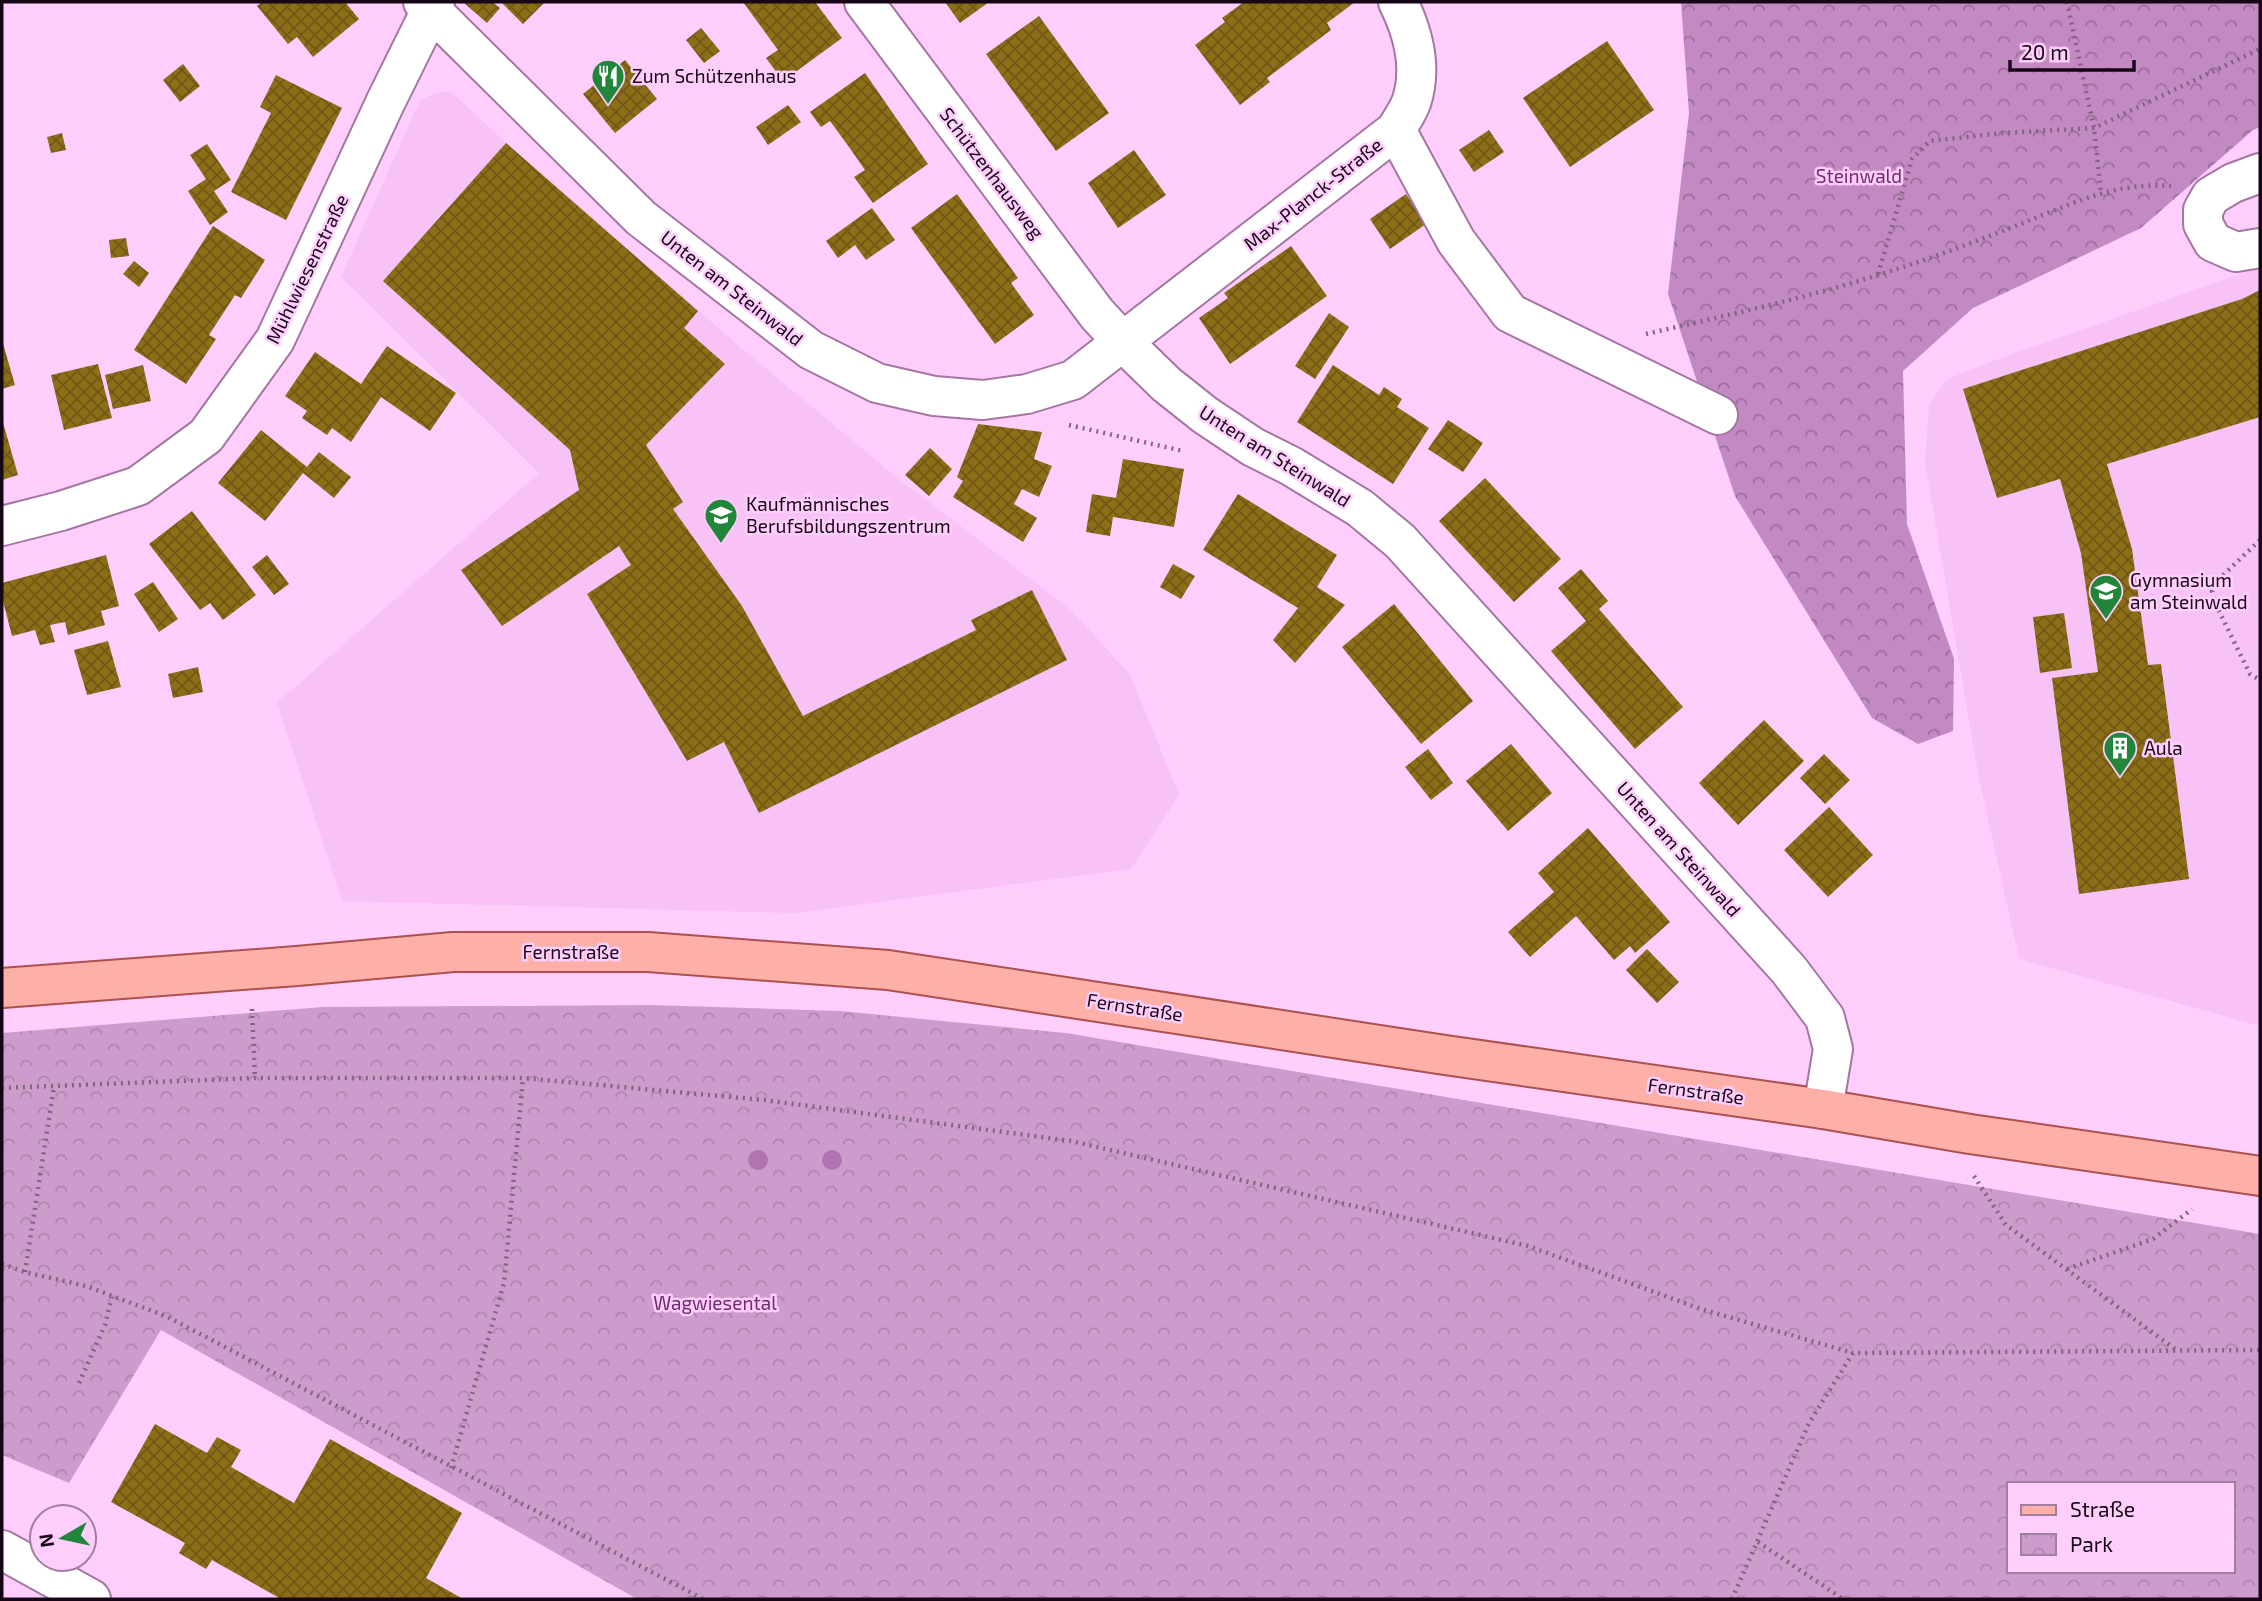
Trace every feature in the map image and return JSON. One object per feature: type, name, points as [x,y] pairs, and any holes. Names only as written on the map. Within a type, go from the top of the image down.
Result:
[{"type":"main road","name":"Fernstraße","points":[[2,988],[453,952],[648,952],[888,970],[2248,1175]]},
{"type":"street","name":"Schützenhausweg","points":[[864,2],[1089,303],[1122,341]]},
{"type":"street","name":"Max-Planck-Straße","points":[[1122,341],[1396,130],[1412,101],[1417,64],[1406,19],[1398,2]]},
{"type":"street","name":"Unten am Steinwald","points":[[430,4],[641,218],[811,350],[877,383],[934,396],[983,400],[1027,394],[1073,380],[1122,341],[1166,384],[1205,415],[1253,447],[1291,466],[1360,508],[1400,541],[1789,970],[1825,1018],[1833,1049],[1823,1109]]},
{"type":"street","name":"Mühlwiesenstraße","points":[[2,526],[61,511],[138,486],[206,436],[275,340],[430,4]]},
{"type":"street","points":[[1396,130],[1456,241],[1510,313],[1718,415]]},
{"type":"street","points":[[2260,173],[2233,183],[2211,196],[2203,210],[2203,224],[2213,242],[2236,252],[2260,248]]},
{"type":"street","points":[[2,1550],[91,1599]]},
{"type":"path","points":[[2067,2],[2094,128],[2101,193]]},
{"type":"path","points":[[1878,275],[1912,159],[1930,141],[2004,133],[2094,128],[2260,48]]},
{"type":"path","points":[[1645,334],[1786,302],[1878,275],[1964,246],[2101,193],[2148,184],[2176,187],[2211,196]]},
{"type":"path","points":[[1062,423],[1190,452]]},
{"type":"path","points":[[2260,540],[2217,581],[2212,591],[2215,603],[2250,674],[2260,680]]},
{"type":"path","points":[[250,969],[255,1078]]},
{"type":"path","points":[[2,1088],[255,1078],[523,1078],[764,1100],[1072,1141],[1528,1246],[1701,1309],[1853,1353],[2260,1350]]},
{"type":"path","points":[[451,1468],[504,1283],[523,1078]]},
{"type":"path","points":[[25,1272],[54,1087]]},
{"type":"path","points":[[1970,1134],[1972,1174],[2006,1225],[2176,1350]]},
{"type":"path","points":[[2067,1269],[2153,1239],[2248,1175]]},
{"type":"path","points":[[2,1264],[86,1286],[168,1317],[703,1599]]},
{"type":"path","points":[[79,1383],[105,1325],[113,1296]]},
{"type":"path","points":[[1732,1599],[1809,1423],[1853,1353]]},
{"type":"path","points":[[1758,1542],[1843,1599]]},
{"type":"shaded area","name":"Kaufmännisches Berufsbildungszentrum","points":[[438,92],[452,92],[506,143],[739,346],[900,480],[1071,610],[1130,674],[1179,795],[1131,869],[795,913],[342,901],[277,703],[539,473],[341,277],[420,100]]},
{"type":"shaded area","name":"Gymnasium am Steinwald","points":[[2260,267],[2260,1026],[2019,959],[1979,779],[1925,463],[1929,405],[1947,379]]},
{"type":"green space","name":"Steinwald","points":[[1681,2],[2260,2],[2260,127],[2253,130],[2141,228],[1973,308],[1903,371],[1907,524],[1954,659],[1953,731],[1918,744],[1872,718],[1735,496],[1668,294],[1689,113]]},
{"type":"green space","name":"Wagwiesental","points":[[652,1005],[840,1011],[1066,1033],[2260,1234],[2260,1599],[637,1599],[161,1330],[69,1483],[2,1455],[2,1033],[323,1007]]},
{"type":"building","points":[[262,2],[345,2],[359,19],[313,57],[297,37],[288,44],[257,6]]},
{"type":"building","points":[[463,2],[492,2],[500,8],[487,23]]},
{"type":"building","points":[[501,2],[545,2],[523,24]]},
{"type":"building","points":[[743,2],[815,2],[842,38],[783,81],[766,58],[778,50]]},
{"type":"building","points":[[945,2],[989,2],[960,23]]},
{"type":"building","points":[[1244,2],[1355,2],[1327,23],[1331,30],[1267,78],[1270,82],[1240,105],[1195,45],[1225,22],[1222,18]]},
{"type":"building","points":[[1039,16],[1109,113],[1056,151],[986,54]]},
{"type":"building","points":[[701,28],[720,51],[704,63],[686,40]]},
{"type":"building","points":[[1607,41],[1654,110],[1570,167],[1523,98]]},
{"type":"building","points":[[625,60],[657,99],[615,133],[583,94]]},
{"type":"building","points":[[183,64],[200,86],[180,102],[163,80]]},
{"type":"building","points":[[865,73],[928,164],[873,203],[854,177],[865,170],[830,121],[821,127],[810,112]]},
{"type":"building","points":[[276,75],[342,108],[286,220],[231,192],[271,113],[260,107]]},
{"type":"building","points":[[788,105],[801,122],[768,145],[756,127]]},
{"type":"building","points":[[1489,130],[1504,152],[1474,172],[1459,150]]},
{"type":"building","points":[[62,133],[66,150],[51,153],[47,137]]},
{"type":"building","points":[[506,143],[698,311],[684,328],[725,364],[646,445],[683,502],[673,509],[742,606],[803,716],[976,630],[971,620],[1032,590],[1067,660],[759,813],[724,742],[687,761],[587,594],[631,565],[619,546],[502,626],[461,570],[579,490],[570,450],[383,281]]},
{"type":"building","points":[[207,144],[231,180],[214,191],[228,212],[210,225],[188,191],[206,179],[190,155]]},
{"type":"building","points":[[1134,150],[1166,195],[1118,228],[1088,183]]},
{"type":"building","points":[[957,194],[1018,278],[1011,283],[1034,315],[995,344],[911,228]]},
{"type":"building","points":[[1406,194],[1426,224],[1390,249],[1370,219]]},
{"type":"building","points":[[872,208],[895,240],[866,260],[855,245],[838,258],[826,241]]},
{"type":"building","points":[[213,226],[265,260],[241,298],[235,295],[209,335],[216,339],[186,384],[134,350]]},
{"type":"building","points":[[126,238],[129,256],[111,258],[109,240]]},
{"type":"building","points":[[1291,246],[1327,296],[1230,364],[1199,318],[1228,298],[1224,293]]},
{"type":"building","points":[[134,261],[149,273],[139,287],[123,274]]},
{"type":"building","points":[[2260,290],[2260,417],[2107,464],[2132,549],[2148,665],[2161,664],[2189,879],[2079,894],[2052,678],[2098,672],[2081,553],[2060,479],[1997,498],[1963,389],[2242,299]]},
{"type":"building","points":[[1329,313],[1349,327],[1315,379],[1295,366]]},
{"type":"building","points":[[2,340],[15,385],[2,389]]},
{"type":"building","points":[[387,346],[456,393],[430,431],[381,397],[351,442],[332,428],[327,435],[302,418],[307,411],[285,396],[315,352],[361,384]]},
{"type":"building","points":[[98,364],[112,418],[64,430],[51,375]]},
{"type":"building","points":[[143,365],[151,401],[113,409],[105,375]]},
{"type":"building","points":[[1333,365],[1379,395],[1384,387],[1402,399],[1397,407],[1429,428],[1393,484],[1297,422]]},
{"type":"building","points":[[2,419],[18,475],[2,480]]},
{"type":"building","points":[[1448,420],[1483,443],[1463,472],[1428,449]]},
{"type":"building","points":[[978,424],[1042,432],[1034,459],[1052,466],[1039,497],[1022,489],[1014,504],[1037,518],[1023,542],[953,497],[963,481],[957,477]]},
{"type":"building","points":[[261,430],[307,467],[319,452],[351,477],[334,498],[303,473],[265,521],[218,483]]},
{"type":"building","points":[[930,448],[952,469],[929,496],[905,475]]},
{"type":"building","points":[[1123,459],[1184,469],[1174,527],[1113,517],[1110,536],[1086,532],[1092,494],[1116,498]]},
{"type":"building","points":[[1485,478],[1561,559],[1514,602],[1439,521]]},
{"type":"building","points":[[1238,494],[1337,555],[1317,587],[1345,605],[1295,663],[1273,640],[1298,608],[1203,550]]},
{"type":"building","points":[[192,511],[256,595],[223,620],[210,603],[200,610],[149,544]]},
{"type":"building","points":[[106,555],[119,606],[101,611],[105,625],[68,635],[65,622],[50,625],[55,642],[40,645],[35,630],[12,636],[2,597],[2,583]]},
{"type":"building","points":[[267,555],[289,584],[274,595],[252,567]]},
{"type":"building","points":[[1173,564],[1195,576],[1181,599],[1160,587]]},
{"type":"building","points":[[1581,569],[1608,601],[1599,609],[1683,707],[1635,749],[1551,651],[1586,621],[1558,588]]},
{"type":"building","points":[[153,582],[178,619],[159,632],[134,594]]},
{"type":"building","points":[[1394,604],[1473,701],[1421,744],[1342,647]]},
{"type":"building","points":[[2064,613],[2072,668],[2040,673],[2033,617]]},
{"type":"building","points":[[108,641],[121,687],[87,695],[74,650]]},
{"type":"building","points":[[198,667],[203,692],[173,698],[168,674]]},
{"type":"building","points":[[1764,720],[1804,761],[1738,825],[1699,783]]},
{"type":"building","points":[[1511,744],[1552,793],[1508,831],[1466,781]]},
{"type":"building","points":[[1428,749],[1453,783],[1431,800],[1405,767]]},
{"type":"building","points":[[1824,754],[1850,780],[1825,804],[1800,778]]},
{"type":"building","points":[[1829,807],[1873,855],[1828,897],[1784,850]]},
{"type":"building","points":[[1588,828],[1670,922],[1635,953],[1630,946],[1614,960],[1576,916],[1530,957],[1508,932],[1554,892],[1538,873]]},
{"type":"building","points":[[1647,949],[1679,982],[1657,1003],[1626,970]]},
{"type":"building","points":[[155,1424],[207,1453],[217,1437],[241,1450],[231,1467],[294,1503],[330,1439],[462,1513],[426,1578],[463,1599],[281,1599],[212,1560],[206,1569],[179,1553],[185,1543],[111,1502]]},
{"type":"place","name":"Zum Schützenhaus","points":[[608,106]]},
{"type":"place","name":"Kaufmännisches Berufsbildungszentrum","points":[[721,545]]},
{"type":"place","name":"Gymnasium am Steinwald","points":[[2106,621]]},
{"type":"place","name":"Aula","points":[[2120,778]]}]
